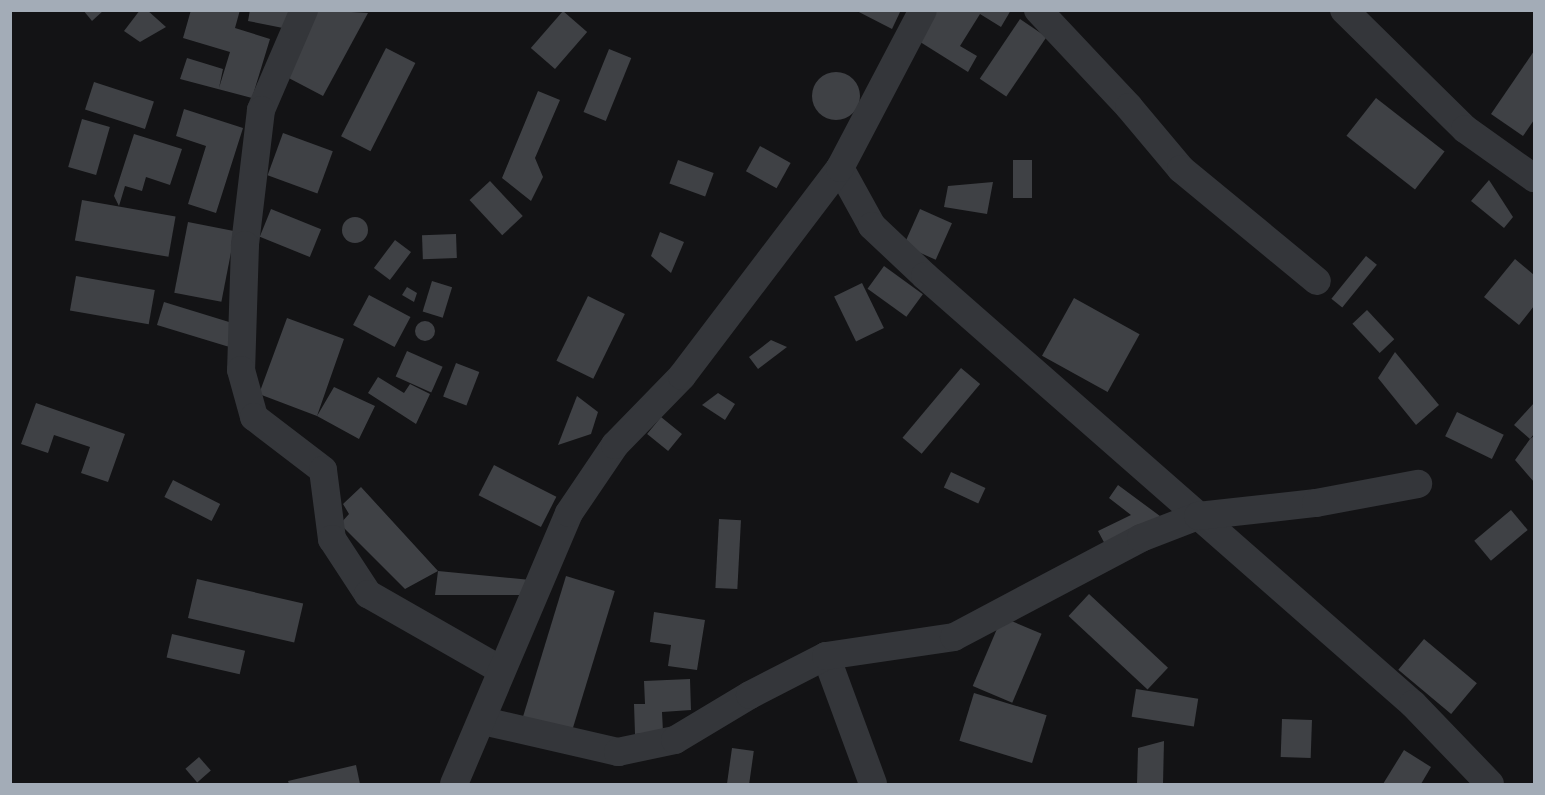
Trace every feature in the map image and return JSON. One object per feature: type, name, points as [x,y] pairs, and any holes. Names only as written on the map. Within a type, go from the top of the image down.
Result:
[{"type":"street","points":[[304,10],[261,110],[245,245],[241,370],[254,417],[323,470],[332,539],[368,594],[501,670]]},
{"type":"street","points":[[454,784],[483,721],[501,670],[527,616],[569,513],[615,445],[682,376],[840,168],[923,10]]},
{"type":"street","points":[[1038,10],[1129,107],[1181,169],[1317,281]]},
{"type":"street","points":[[1344,10],[1465,129],[1534,178]]},
{"type":"street","points":[[840,168],[873,226],[925,276],[1413,704],[1490,784]]},
{"type":"street","points":[[483,721],[618,752],[675,740],[750,695],[826,656],[954,637],[1141,538],[1198,516],[1316,503],[1418,484]]},
{"type":"street","points":[[826,656],[873,784]]},
{"type":"building","points":[[83,10],[104,10],[92,21]]},
{"type":"building","points":[[140,10],[147,10],[166,27],[140,42],[124,31]]},
{"type":"building","points":[[191,10],[240,10],[235,28],[270,39],[252,98],[180,79],[187,58],[223,69],[219,88],[230,52],[183,38]]},
{"type":"building","points":[[250,10],[292,10],[283,28],[248,21]]},
{"type":"building","points":[[318,10],[368,13],[323,96],[283,75]]},
{"type":"building","points":[[855,10],[901,10],[892,29]]},
{"type":"building","points":[[935,10],[1011,10],[1001,27],[980,14],[960,46],[977,56],[968,72],[917,40]]},
{"type":"building","points":[[563,11],[587,32],[555,69],[531,48]]},
{"type":"building","points":[[1020,19],[1047,37],[1006,97],[980,79]]},
{"type":"building","points":[[386,48],[415,63],[370,151],[341,136]]},
{"type":"building","points":[[609,49],[631,58],[606,121],[584,112]]},
{"type":"building","points":[[1534,51],[1534,120],[1523,136],[1491,114]]},
{"type":"building","points":[[831,72],[841,72],[856,82],[860,96],[856,110],[850,116],[841,120],[831,120],[816,110],[812,101],[812,91],[822,76]]},
{"type":"building","points":[[94,82],[154,101],[145,129],[85,110]]},
{"type":"building","points":[[538,91],[560,100],[535,158],[543,177],[531,201],[502,178]]},
{"type":"building","points":[[1376,98],[1445,152],[1415,189],[1346,136]]},
{"type":"building","points":[[184,109],[243,128],[216,213],[188,204],[206,146],[176,136]]},
{"type":"building","points":[[82,119],[110,127],[96,175],[68,167]]},
{"type":"building","points":[[283,133],[333,151],[317,193],[268,175]]},
{"type":"building","points":[[134,134],[182,149],[170,185],[146,177],[142,191],[125,186],[119,206],[114,196]]},
{"type":"building","points":[[760,146],[791,163],[777,188],[746,171]]},
{"type":"building","points":[[678,160],[714,173],[705,196],[669,183]]},
{"type":"building","points":[[1013,160],[1032,160],[1032,198],[1013,198]]},
{"type":"building","points":[[1489,180],[1513,217],[1504,228],[1471,201]]},
{"type":"building","points":[[490,181],[523,216],[502,235],[470,200]]},
{"type":"building","points":[[993,182],[987,214],[944,207],[948,186]]},
{"type":"building","points":[[82,200],[176,216],[168,257],[75,240]]},
{"type":"building","points":[[271,209],[321,229],[310,257],[260,237]]},
{"type":"building","points":[[920,209],[952,223],[936,260],[904,246]]},
{"type":"building","points":[[355,217],[364,221],[368,230],[364,239],[355,243],[346,239],[342,230],[346,221]]},
{"type":"building","points":[[188,222],[235,231],[221,302],[174,293]]},
{"type":"building","points":[[660,232],[684,242],[671,273],[651,256]]},
{"type":"building","points":[[456,234],[457,258],[423,259],[422,235]]},
{"type":"building","points":[[395,240],[411,252],[390,280],[374,268]]},
{"type":"building","points":[[1366,256],[1377,265],[1342,308],[1331,299]]},
{"type":"building","points":[[1515,259],[1534,275],[1534,306],[1519,325],[1484,297]]},
{"type":"building","points":[[884,266],[923,294],[906,317],[868,289]]},
{"type":"building","points":[[76,276],[155,290],[149,324],[70,310]]},
{"type":"building","points":[[432,281],[452,287],[443,318],[423,312]]},
{"type":"building","points":[[862,283],[884,328],[856,342],[834,297]]},
{"type":"building","points":[[407,287],[417,293],[414,302],[402,295]]},
{"type":"building","points":[[369,295],[410,317],[395,347],[353,325]]},
{"type":"building","points":[[588,296],[625,314],[593,379],[556,361]]},
{"type":"building","points":[[1074,298],[1140,334],[1108,392],[1042,356]]},
{"type":"building","points":[[164,302],[235,324],[228,347],[157,325]]},
{"type":"building","points":[[1367,310],[1394,339],[1380,353],[1352,324]]},
{"type":"building","points":[[287,318],[344,339],[317,416],[259,394]]},
{"type":"building","points":[[425,321],[432,324],[435,331],[432,338],[425,341],[418,338],[415,331],[418,324]]},
{"type":"building","points":[[771,340],[787,347],[758,369],[749,357]]},
{"type":"building","points":[[407,351],[443,367],[431,392],[396,377]]},
{"type":"building","points":[[1395,352],[1439,405],[1416,425],[1378,378]]},
{"type":"building","points":[[456,363],[479,372],[466,406],[443,397]]},
{"type":"building","points":[[961,368],[980,384],[922,454],[903,438]]},
{"type":"building","points":[[378,377],[404,393],[410,384],[430,394],[416,424],[368,393]]},
{"type":"building","points":[[334,387],[375,406],[359,439],[317,416]]},
{"type":"building","points":[[718,393],[735,404],[725,420],[702,405]]},
{"type":"building","points":[[577,396],[598,412],[591,434],[558,445]]},
{"type":"building","points":[[36,403],[125,434],[108,482],[81,473],[90,447],[54,435],[48,453],[21,444]]},
{"type":"building","points":[[1534,403],[1534,434],[1530,439],[1514,425]]},
{"type":"building","points":[[1457,412],[1504,435],[1492,459],[1445,436]]},
{"type":"building","points":[[661,417],[682,434],[668,451],[647,434]]},
{"type":"building","points":[[1534,436],[1534,482],[1515,460]]},
{"type":"building","points":[[494,465],[556,497],[541,527],[479,495]]},
{"type":"building","points":[[951,472],[985,488],[978,503],[944,487]]},
{"type":"building","points":[[173,480],[220,504],[212,521],[164,497]]},
{"type":"building","points":[[1118,485],[1164,519],[1107,548],[1098,531],[1131,515],[1109,498]]},
{"type":"building","points":[[361,487],[438,571],[405,589],[340,524],[349,514],[343,504]]},
{"type":"building","points":[[1511,510],[1528,530],[1491,561],[1474,541]]},
{"type":"building","points":[[719,519],[741,520],[737,589],[715,588]]},
{"type":"building","points":[[438,571],[531,580],[523,595],[435,595]]},
{"type":"building","points":[[566,576],[615,591],[569,739],[521,724]]},
{"type":"building","points":[[197,579],[303,604],[294,642],[188,618]]},
{"type":"building","points":[[1089,594],[1168,668],[1148,690],[1069,616]]},
{"type":"building","points":[[654,612],[705,620],[697,670],[668,666],[671,645],[650,642]]},
{"type":"building","points":[[1002,617],[1042,634],[1012,703],[973,686]]},
{"type":"building","points":[[172,634],[245,651],[240,674],[167,657]]},
{"type":"building","points":[[1424,639],[1477,683],[1451,714],[1398,670]]},
{"type":"building","points":[[690,679],[691,710],[662,712],[663,732],[635,734],[634,704],[645,704],[644,681]]},
{"type":"building","points":[[1136,689],[1198,699],[1194,727],[1132,717]]},
{"type":"building","points":[[974,693],[1047,715],[1032,763],[959,741]]},
{"type":"building","points":[[1282,719],[1312,720],[1311,758],[1281,757]]},
{"type":"building","points":[[1164,741],[1163,784],[1137,784],[1138,748]]},
{"type":"building","points":[[732,748],[754,751],[749,784],[727,784]]},
{"type":"building","points":[[1404,750],[1431,767],[1421,784],[1383,784]]},
{"type":"building","points":[[199,757],[211,771],[197,782],[185,769]]},
{"type":"building","points":[[356,765],[360,784],[289,784],[288,781]]}]
